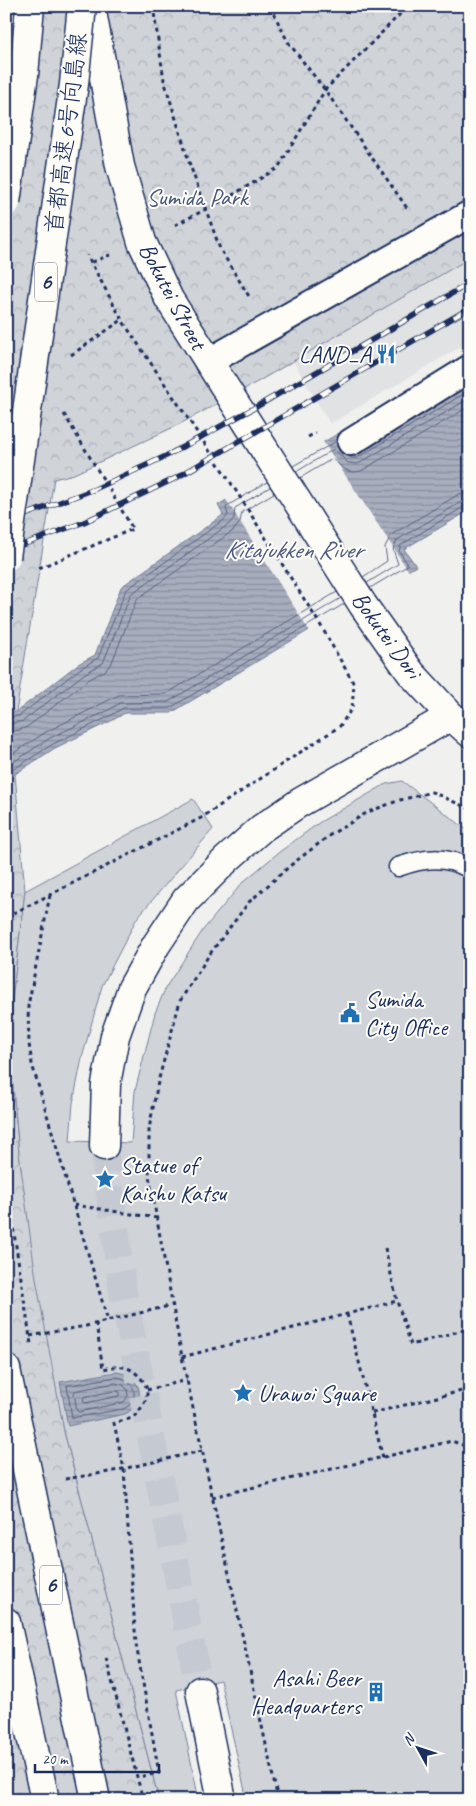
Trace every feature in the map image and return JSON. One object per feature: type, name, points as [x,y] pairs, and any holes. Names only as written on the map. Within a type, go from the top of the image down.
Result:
[{"type":"main road","name":"首都高速6号向島線","points":[[6,202],[24,75],[30,6]]},
{"type":"main road","name":"首都高速6号向島線","points":[[6,557],[74,84],[82,6]]},
{"type":"main road","name":"Bokutei Street","points":[[91,6],[120,166],[142,242],[169,300],[267,453]]},
{"type":"main road","name":"Bokutei Dori","points":[[267,453],[364,605],[411,673],[460,725]]},
{"type":"main road","points":[[104,1146],[106,1084],[115,1036],[132,988],[156,945],[186,900],[227,859],[262,828],[299,803],[460,725]]},
{"type":"main road","name":"6","points":[[6,1369],[96,1800]]},
{"type":"main road","points":[[6,1622],[45,1800]]},
{"type":"main road","points":[[200,1691],[222,1800]]},
{"type":"street","points":[[208,362],[470,214]]},
{"type":"street","points":[[351,442],[470,368]]},
{"type":"lane","points":[[398,867],[424,859],[459,863],[470,869]]},
{"type":"path","points":[[154,6],[164,80],[206,210],[220,249],[269,328]]},
{"type":"path","points":[[270,6],[288,42],[325,90],[427,238]]},
{"type":"path","points":[[92,262],[142,242],[206,210],[278,168],[325,90],[408,6]]},
{"type":"path","points":[[6,917],[201,818],[340,726],[352,708],[354,684],[321,626],[233,486],[122,320],[87,255]]},
{"type":"path","points":[[96,338],[122,320]]},
{"type":"path","points":[[33,571],[133,529],[75,435]]},
{"type":"path","points":[[278,1800],[182,1357],[149,1176],[149,1129],[158,1082],[180,1001],[209,955],[249,902],[291,864],[330,835],[368,812],[400,800],[432,792],[470,809]]},
{"type":"path","points":[[50,895],[28,1006],[29,1044],[32,1064],[108,1321]]},
{"type":"path","points":[[74,1205],[157,1218]]},
{"type":"path","points":[[385,1248],[397,1301],[411,1345],[470,1328]]},
{"type":"path","points":[[182,1357],[397,1301]]},
{"type":"path","points":[[30,1336],[108,1321],[173,1305]]},
{"type":"path","points":[[347,1314],[383,1458]]},
{"type":"path","points":[[96,1323],[103,1369],[124,1367],[132,1371],[144,1382],[147,1390],[146,1398],[137,1413],[132,1417],[114,1423],[124,1469],[136,1644],[159,1773],[138,1777],[143,1800]]},
{"type":"path","points":[[147,1390],[187,1380]]},
{"type":"path","points":[[372,1413],[470,1389]]},
{"type":"path","points":[[212,1496],[452,1442],[470,1448]]},
{"type":"path","points":[[57,1480],[124,1469],[202,1451]]},
{"type":"shaded area","name":"LAND_A","points":[[470,258],[470,341],[330,424],[293,361]]},
{"type":"green space","name":"Sumida Park","points":[[6,6],[470,6],[470,258],[259,381],[178,425],[74,474],[54,479],[16,712],[6,714]]},
{"type":"green space","points":[[15,774],[25,891],[12,1000],[10,1054],[19,1153],[64,1431],[159,1800],[6,1800],[6,780]]},
{"type":"green space","points":[[402,781],[470,832],[470,1800],[247,1800],[220,1680],[176,1690],[199,1800],[159,1800],[64,1431],[36,1279],[19,1153],[10,1054],[12,1000],[25,891],[193,799],[213,829],[137,918],[102,986],[82,1058],[73,1103],[70,1141],[131,1143],[135,1091],[155,1013],[166,987],[203,930],[243,882],[278,853],[320,822],[386,784]]},
{"type":"water","name":"Kitajukken River","points":[[470,385],[470,510],[404,549],[416,566],[171,713],[125,713],[55,748],[6,780],[6,714],[16,712],[78,664],[95,655],[121,587],[223,515],[218,505],[339,433],[354,454]]},
{"type":"water","points":[[116,1372],[131,1378],[139,1389],[137,1403],[133,1409],[125,1414],[68,1426],[60,1382]]},
{"type":"pier","points":[[322,440],[410,573],[310,632],[225,498]]},
{"type":"tunnel","points":[[104,1146],[122,1286],[200,1691]]},
{"type":"railway","points":[[6,522],[95,489],[166,456],[256,407],[470,283]]},
{"type":"railway","points":[[6,551],[84,522],[176,478],[470,308]]},
{"type":"place","name":"LAND_A","points":[[386,354]]},
{"type":"place","name":"Sumida City Office","points":[[350,1013]]},
{"type":"place","name":"Statue of Kaishu Katsu","points":[[105,1179]]},
{"type":"place","name":"Urawoi Square","points":[[243,1393]]},
{"type":"place","name":"Asahi Beer Headquarters","points":[[376,1692]]}]
